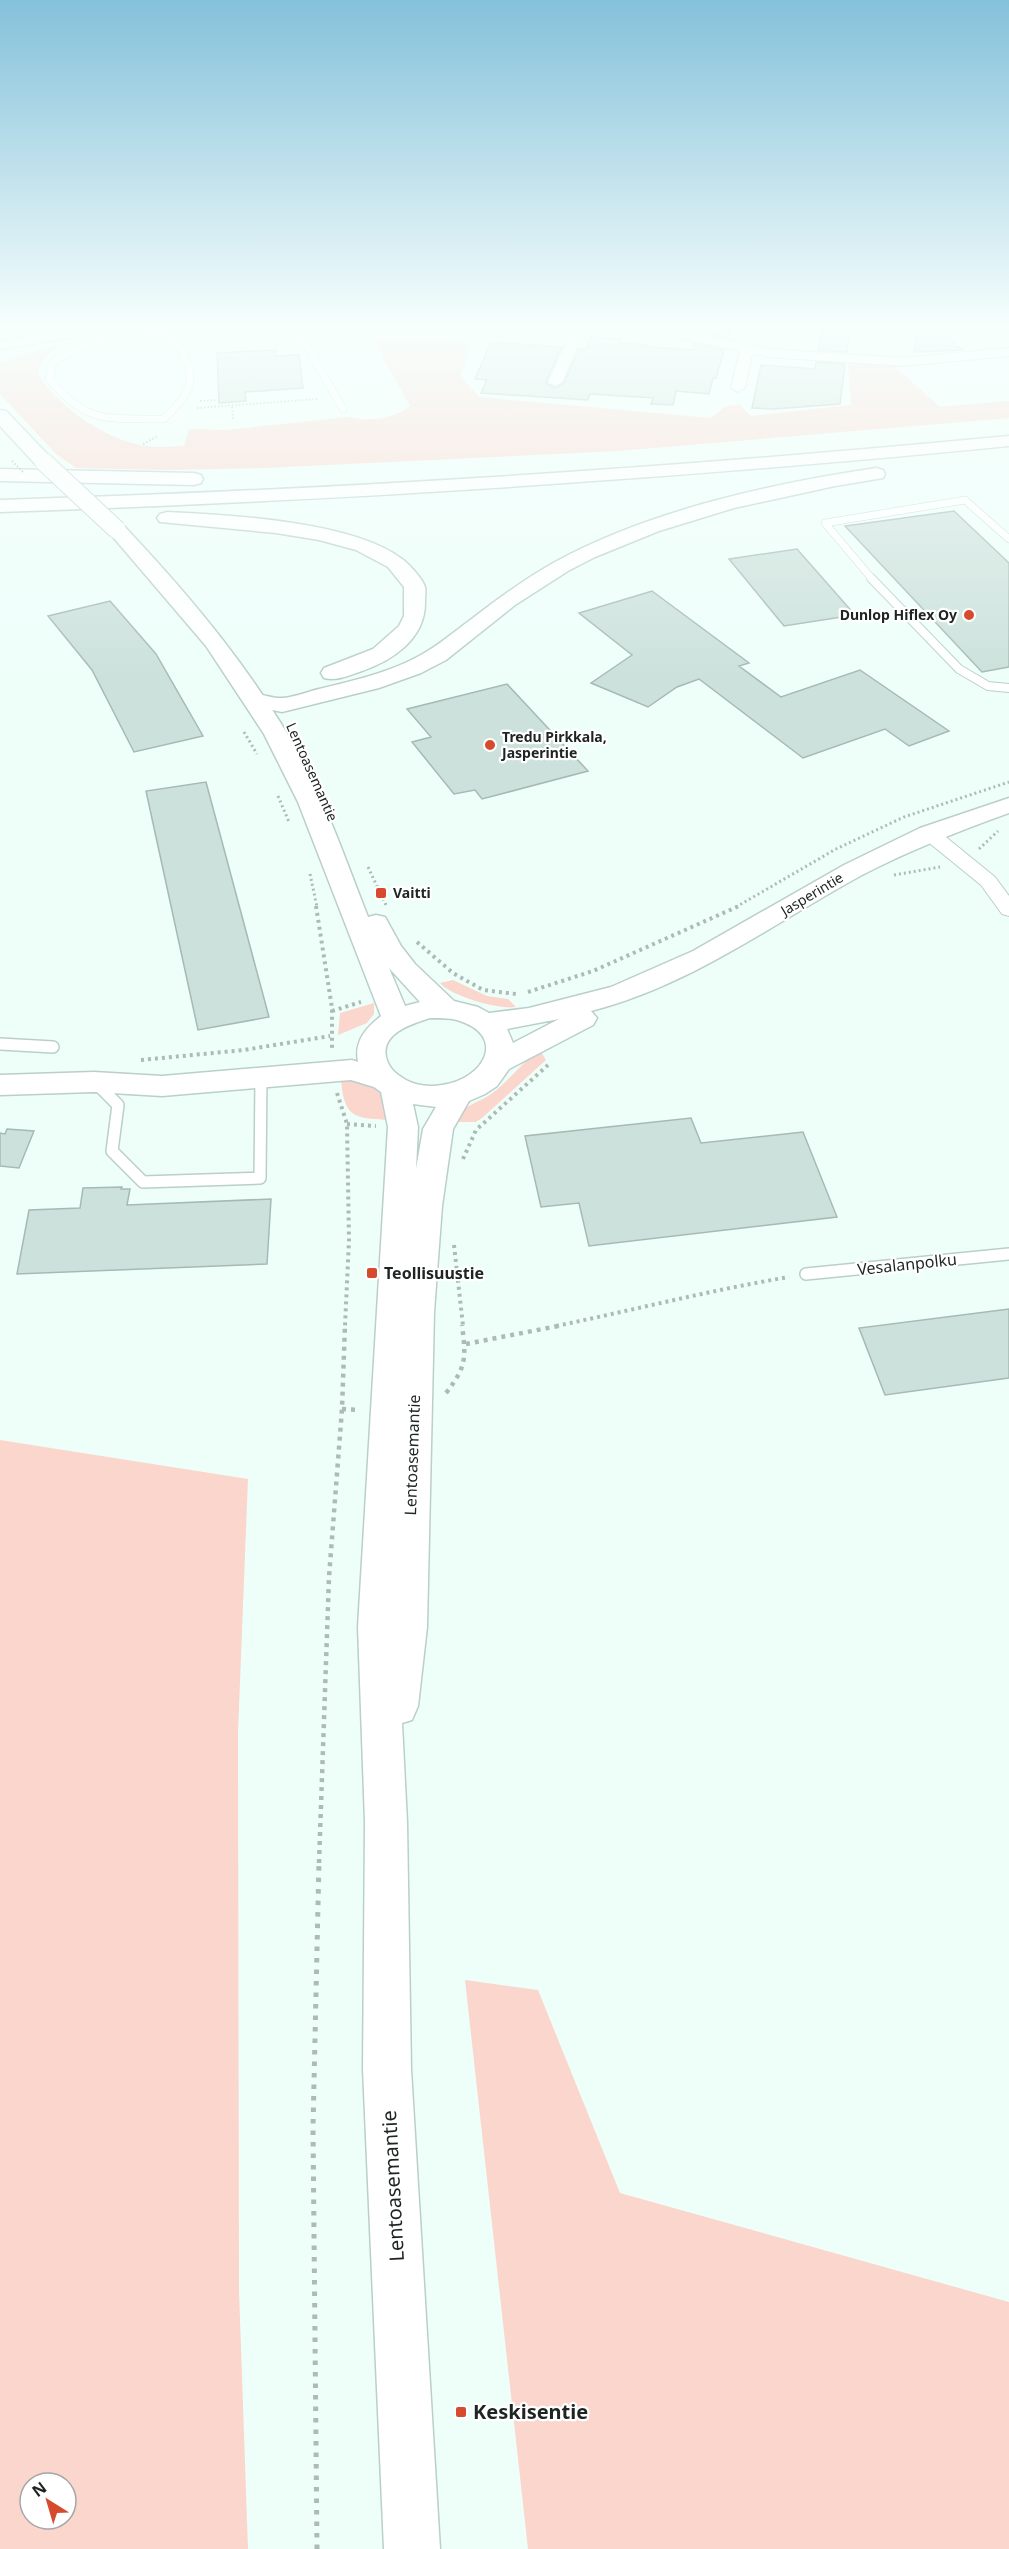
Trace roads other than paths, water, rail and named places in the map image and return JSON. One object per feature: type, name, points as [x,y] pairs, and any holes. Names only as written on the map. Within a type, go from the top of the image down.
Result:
[{"type":"main road","name":"Lentoasemantie","points":[[26,443],[117,530],[270,698],[309,762],[377,926],[397,959],[418,986],[446,1009]]},
{"type":"main road","points":[[0,491],[280,480],[737,451],[828,443]]},
{"type":"main road","points":[[0,506],[291,495],[551,479],[985,443]]},
{"type":"main road","points":[[270,698],[371,683],[413,668],[438,655],[508,601],[561,567],[607,544],[669,521],[729,504],[835,480],[1009,454]]},
{"type":"main road","points":[[0,475],[209,479]]},
{"type":"main road","points":[[232,479],[280,480]]},
{"type":"main road","points":[[0,516],[159,518],[241,524],[311,533],[338,538],[378,552],[391,560],[411,579],[417,590],[416,613],[412,624],[393,646],[351,667],[270,698]]},
{"type":"main road","name":"Lentoasemantie","points":[[270,698],[293,766],[396,1018]]},
{"type":"main road","name":"Jasperintie","points":[[500,1062],[541,1038],[581,1020],[620,994],[703,957],[853,870],[929,833],[1009,805]]},
{"type":"main road","name":"Jasperintie","points":[[485,1023],[529,1017],[620,994]]},
{"type":"main road","points":[[332,1053],[352,1070],[415,1096],[437,1098],[458,1094],[480,1084],[496,1070],[500,1062],[501,1047],[496,1034],[474,1016],[446,1009],[429,1009],[396,1018],[384,1026],[371,1046],[370,1058],[373,1069],[388,1084]]},
{"type":"main road","points":[[94,1082],[162,1068],[332,1053],[371,1046]]},
{"type":"main road","points":[[0,1085],[94,1082],[162,1086],[261,1077],[332,1053]]},
{"type":"main road","name":"Lentoasemantie","points":[[388,1084],[403,1127],[400,1409],[407,1626],[386,1822],[387,2069],[412,2549]]},
{"type":"main road","name":"Lentoasemantie","points":[[400,1409],[417,1312],[426,1206],[438,1129],[458,1094]]},
{"type":"street","points":[[929,833],[988,881],[1009,910]]},
{"type":"lane","points":[[1009,539],[965,500],[825,523],[866,573],[959,669],[988,686],[1009,688]]},
{"type":"lane","points":[[0,1044],[53,1047]]},
{"type":"lane","points":[[94,1082],[118,1105],[112,1151],[143,1182],[260,1178],[261,1077]]},
{"type":"lane","name":"Vesalanpolku","points":[[806,1274],[1009,1254]]},
{"type":"place","name":"Dunlop Hiflex Oy","points":[[969,615]]},
{"type":"place","name":"Tredu Pirkkala, Jasperintie","points":[[490,745]]},
{"type":"place","name":"Vaitti","points":[[381,893]]},
{"type":"place","name":"Teollisuustie","points":[[372,1273]]},
{"type":"place","name":"Keskisentie","points":[[461,2412]]}]
